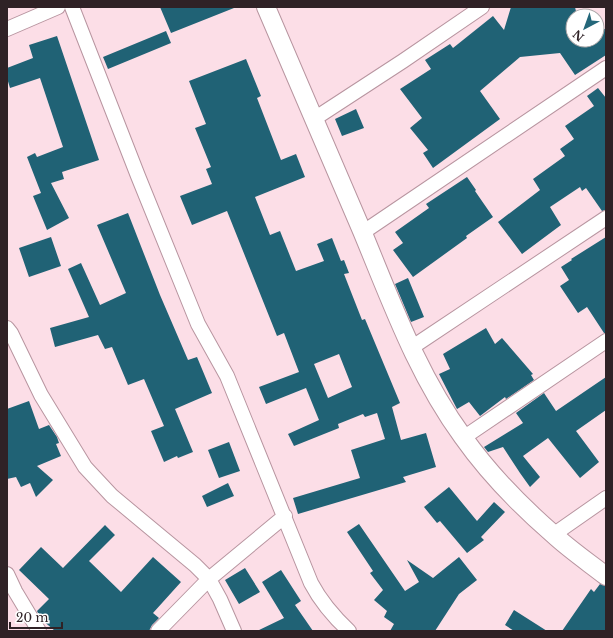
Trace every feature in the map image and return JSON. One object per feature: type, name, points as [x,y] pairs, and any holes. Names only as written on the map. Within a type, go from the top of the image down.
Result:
[{"type":"street","points":[[7,29],[58,7]]},
{"type":"street","points":[[72,7],[192,311],[227,376],[285,516],[300,557],[314,588],[328,609],[349,631]]},
{"type":"street","points":[[266,7],[410,348],[435,393],[463,438],[503,486],[553,534],[606,576]]},
{"type":"street","points":[[314,119],[482,7]]},
{"type":"street","points":[[362,233],[606,68]]},
{"type":"street","points":[[410,348],[606,218]]},
{"type":"street","points":[[7,328],[11,333],[41,395],[86,467],[112,496],[209,578],[234,631]]},
{"type":"street","points":[[463,438],[606,341]]},
{"type":"street","points":[[553,534],[606,498]]},
{"type":"street","points":[[158,631],[209,578],[285,516]]},
{"type":"street","points":[[7,574],[15,591],[39,631]]},
{"type":"building","points":[[160,7],[234,7],[234,8],[171,33]]},
{"type":"building","points":[[511,7],[575,7],[565,8],[565,48],[605,48],[606,28],[606,55],[575,75],[560,53],[520,57],[480,91],[500,119],[433,168],[423,153],[428,150],[410,128],[422,118],[400,89],[431,69],[425,60],[450,44],[453,48],[493,16],[504,30]]},
{"type":"building","points":[[166,31],[171,43],[108,69],[103,57]]},
{"type":"building","points":[[57,36],[99,160],[62,172],[64,179],[51,183],[69,218],[47,230],[33,196],[41,193],[27,157],[35,153],[37,157],[63,147],[40,78],[10,88],[7,78],[7,68],[33,58],[29,45]]},
{"type":"building","points":[[246,59],[261,96],[257,98],[281,160],[296,154],[305,177],[255,197],[270,235],[280,231],[296,271],[324,261],[317,244],[332,238],[341,261],[344,260],[349,273],[344,274],[362,320],[365,319],[400,403],[392,407],[401,440],[426,433],[436,467],[403,477],[406,482],[298,514],[293,498],[360,478],[351,450],[385,439],[377,413],[365,417],[363,414],[338,424],[339,428],[294,446],[288,434],[319,420],[306,388],[266,404],[259,387],[299,372],[284,333],[277,336],[227,211],[192,225],[180,196],[212,184],[206,169],[211,167],[195,128],[206,124],[189,81]],"holes":[[[339,354],[352,387],[328,398],[314,364]]]},
{"type":"building","points":[[598,88],[606,98],[606,210],[602,211],[586,188],[582,191],[580,187],[550,207],[561,225],[522,254],[498,222],[540,190],[533,179],[565,156],[560,149],[574,139],[565,126],[594,106],[587,96]]},
{"type":"building","points":[[356,109],[364,128],[342,136],[335,119]]},
{"type":"building","points":[[467,177],[493,217],[413,277],[393,250],[403,243],[395,232],[429,208],[426,204]]},
{"type":"building","points":[[128,213],[160,295],[188,360],[197,357],[212,393],[175,409],[193,452],[178,458],[177,456],[164,462],[151,431],[164,426],[144,379],[128,385],[112,347],[105,349],[98,335],[55,347],[50,328],[89,317],[68,269],[81,263],[100,305],[126,293],[97,225]]},
{"type":"building","points":[[51,237],[61,266],[29,277],[19,248]]},
{"type":"building","points":[[606,237],[606,333],[604,333],[587,307],[578,313],[560,286],[569,280],[561,267]]},
{"type":"building","points":[[408,278],[424,317],[411,322],[395,284]]},
{"type":"building","points":[[486,328],[495,344],[502,338],[533,374],[531,375],[534,380],[506,399],[505,397],[480,416],[469,402],[457,409],[439,374],[450,369],[443,354]]},
{"type":"building","points":[[606,377],[606,410],[576,431],[599,462],[580,478],[548,438],[523,456],[540,477],[530,487],[503,447],[488,452],[484,447],[523,423],[516,413],[544,393],[556,411]]},
{"type":"building","points":[[29,401],[39,429],[49,425],[57,437],[59,443],[56,444],[61,456],[37,466],[53,480],[36,497],[30,483],[21,487],[16,477],[7,479],[7,409]]},
{"type":"building","points":[[229,442],[240,471],[219,478],[208,450]]},
{"type":"building","points":[[228,483],[234,496],[207,507],[202,496]]},
{"type":"building","points":[[449,487],[477,521],[494,502],[505,512],[481,537],[484,540],[467,553],[440,521],[437,523],[424,507]]},
{"type":"building","points":[[359,524],[405,591],[419,582],[407,560],[433,578],[459,557],[477,580],[459,594],[435,631],[390,631],[394,624],[384,617],[387,611],[374,600],[383,590],[370,573],[373,571],[347,532]]},
{"type":"building","points":[[105,525],[115,535],[89,561],[121,592],[153,557],[181,582],[153,613],[159,618],[152,625],[149,631],[55,631],[41,619],[37,611],[49,599],[19,570],[41,547],[63,568]]},
{"type":"building","points":[[245,568],[260,592],[239,604],[225,580]]},
{"type":"building","points":[[281,570],[301,601],[295,605],[313,631],[257,631],[284,618],[262,582]]},
{"type":"building","points":[[600,584],[606,586],[606,631],[562,631],[591,589],[594,592]]},
{"type":"building","points":[[514,610],[547,631],[514,631],[505,625]]}]
